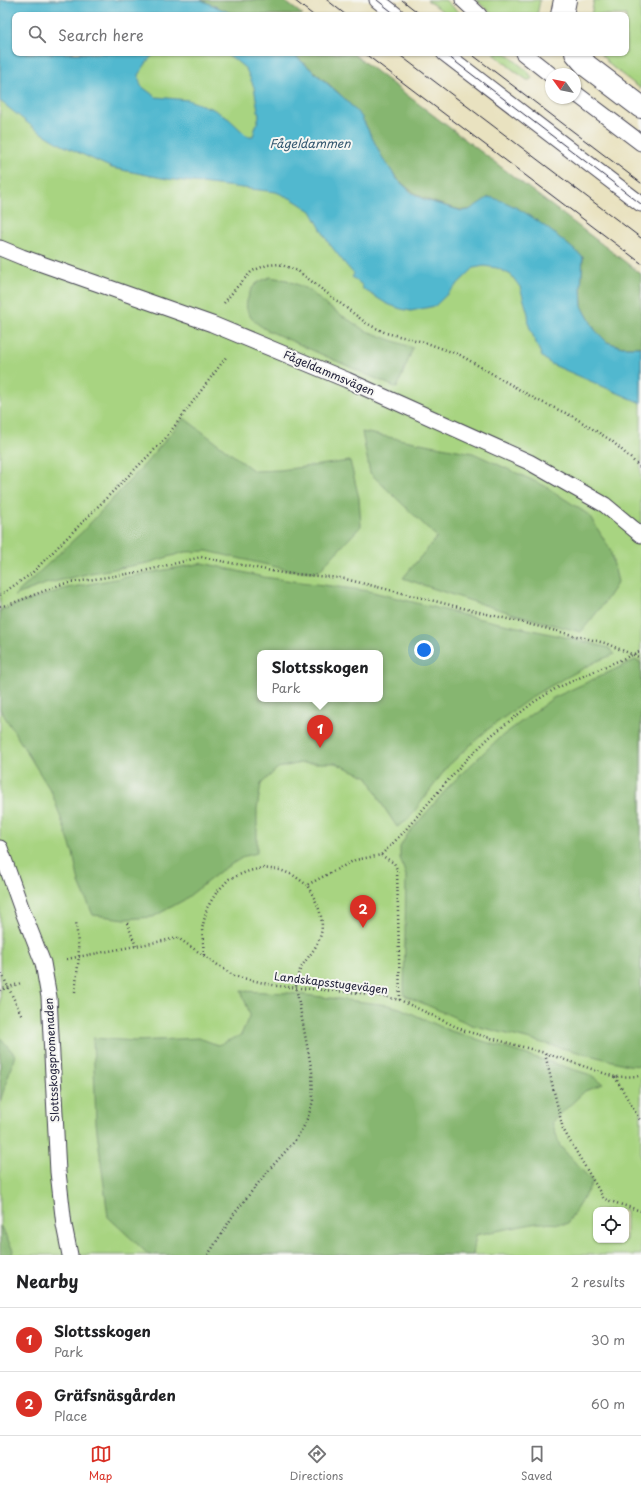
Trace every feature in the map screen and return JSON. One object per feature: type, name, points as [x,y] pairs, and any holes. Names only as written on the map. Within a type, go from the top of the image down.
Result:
[{"type":"main road","points":[[563,12],[565,0]]},
{"type":"main road","points":[[579,56],[587,66],[641,107]]},
{"type":"lane","points":[[377,0],[392,12]]},
{"type":"lane","points":[[463,0],[477,12]]},
{"type":"lane","points":[[448,56],[641,204]]},
{"type":"lane","points":[[527,56],[545,70]]},
{"type":"lane","points":[[581,98],[641,143]]},
{"type":"lane","name":"Fågeldammsvägen","points":[[0,248],[212,324],[347,380],[529,462],[605,505],[641,535]]},
{"type":"lane","name":"Slottsskogspromenaden","points":[[0,848],[43,963],[49,997],[58,1172],[64,1225],[70,1255]]},
{"type":"path","points":[[212,324],[223,304],[252,271],[267,265],[279,264],[298,271],[366,323],[386,333],[424,342],[460,355],[537,400],[572,416],[612,441],[641,468]]},
{"type":"path","points":[[0,595],[31,574],[165,439],[227,356]]},
{"type":"path","points":[[0,606],[8,605],[62,584],[140,572],[201,557],[282,573],[341,578],[605,643],[641,658]]},
{"type":"path","points":[[307,885],[354,860],[381,855],[401,835],[462,764],[492,735],[534,702],[555,689],[641,652]]},
{"type":"path","points":[[381,855],[394,863],[397,869],[400,1000]]},
{"type":"path","points":[[204,955],[202,929],[206,908],[216,893],[229,879],[249,870],[262,868],[280,870],[292,874],[307,885],[315,900],[321,917],[322,932],[316,946],[304,961],[297,976],[296,987],[312,1072],[313,1101],[304,1126],[294,1142],[267,1172],[234,1214],[208,1255]]},
{"type":"path","points":[[74,994],[79,956],[76,921]]},
{"type":"path","points":[[127,923],[136,946]]},
{"type":"path","name":"Landskapsstugevägen","points":[[43,963],[178,938],[234,976],[277,986],[371,994],[400,1000],[465,1031],[545,1053],[615,1078],[641,1076]]},
{"type":"path","points":[[0,970],[22,1016]]},
{"type":"path","points":[[545,1053],[563,1129],[604,1199],[641,1211]]},
{"type":"path","points":[[615,1078],[641,1122]]},
{"type":"green space","points":[[0,0],[271,0],[287,12],[12,12],[12,56],[343,56],[641,286],[641,1255],[0,1255]]},
{"type":"green space","points":[[201,0],[283,0],[299,12],[228,12]]},
{"type":"green space","points":[[427,0],[445,0],[459,12],[444,12]]},
{"type":"green space","points":[[476,0],[540,0],[538,12],[490,12]]},
{"type":"green space","points":[[594,0],[641,0],[641,89],[611,66],[603,56],[629,56],[629,12],[592,12]]},
{"type":"green space","points":[[296,56],[356,56],[641,274],[641,347],[622,347],[607,342],[595,330],[582,306],[581,288],[583,257],[469,210],[451,207],[416,194],[391,171],[378,151],[363,120],[352,106],[327,82]]},
{"type":"green space","points":[[497,56],[509,56],[528,72],[532,78],[527,80]]},
{"type":"green space","points":[[270,277],[287,280],[309,290],[326,305],[364,330],[413,348],[397,388],[267,330],[254,321],[248,313],[247,308],[249,294],[257,283]]},
{"type":"green space","points":[[184,418],[254,471],[280,470],[350,461],[359,498],[361,526],[318,572],[289,570],[207,551],[185,552],[148,563],[91,573],[45,584],[14,596],[82,532],[146,463]]},
{"type":"green space","points":[[362,432],[473,453],[545,486],[589,515],[610,549],[618,582],[602,606],[581,632],[492,607],[403,578],[437,537],[370,473]]},
{"type":"green space","points":[[203,563],[263,577],[369,591],[476,618],[574,639],[609,648],[615,654],[595,662],[536,694],[487,730],[448,766],[408,820],[397,827],[383,806],[368,777],[335,763],[301,763],[278,768],[261,784],[257,809],[257,853],[245,856],[222,870],[184,900],[153,917],[125,919],[93,915],[79,883],[73,853],[52,793],[0,709],[0,610],[67,588]]},
{"type":"green space","points":[[635,660],[641,663],[641,1066],[628,1065],[472,1025],[404,995],[406,876],[400,858],[400,847],[407,835],[452,783],[498,739],[553,698]]},
{"type":"green space","points":[[241,991],[289,993],[388,1005],[400,1008],[448,1030],[591,1075],[603,1084],[585,1091],[552,1122],[560,1146],[593,1182],[567,1224],[537,1223],[476,1235],[473,1255],[149,1255],[108,1217],[96,1123],[93,1038],[135,1041],[199,1038],[218,1045],[241,1035],[250,1014]]},
{"type":"green space","points":[[0,1037],[15,1055],[0,1102]]},
{"type":"green space","points":[[0,1225],[13,1250],[12,1255],[0,1255]]},
{"type":"water","name":"Fågeldammen","points":[[0,0],[201,0],[228,12],[12,12],[12,56],[152,56],[138,75],[141,86],[156,97],[188,100],[213,109],[229,119],[247,136],[253,136],[259,116],[254,87],[246,69],[228,56],[295,56],[344,98],[361,116],[382,157],[397,179],[411,192],[425,200],[462,211],[469,210],[489,197],[501,201],[514,206],[539,222],[583,257],[581,288],[582,306],[595,330],[607,342],[622,347],[641,347],[641,403],[551,364],[542,357],[529,326],[528,314],[520,287],[511,275],[497,268],[484,266],[474,268],[435,306],[411,311],[401,309],[387,304],[363,289],[362,285],[352,277],[354,274],[328,242],[311,211],[292,199],[276,192],[167,179],[112,168],[62,145],[34,128],[0,101]]},
{"type":"tram line","points":[[294,0],[309,12]]},
{"type":"tram line","points":[[327,0],[342,12]]},
{"type":"tram line","points":[[377,0],[392,12]]},
{"type":"tram line","points":[[402,0],[417,12]]},
{"type":"tram line","points":[[368,56],[641,263]]},
{"type":"tram line","points":[[401,56],[641,238]]},
{"type":"tram line","points":[[448,56],[641,204]]},
{"type":"tram line","points":[[474,56],[641,183]]},
{"type":"place","name":"Slottsskogen","points":[[320,748]]},
{"type":"place","name":"Gräfsnäsgården","points":[[363,928]]}]
